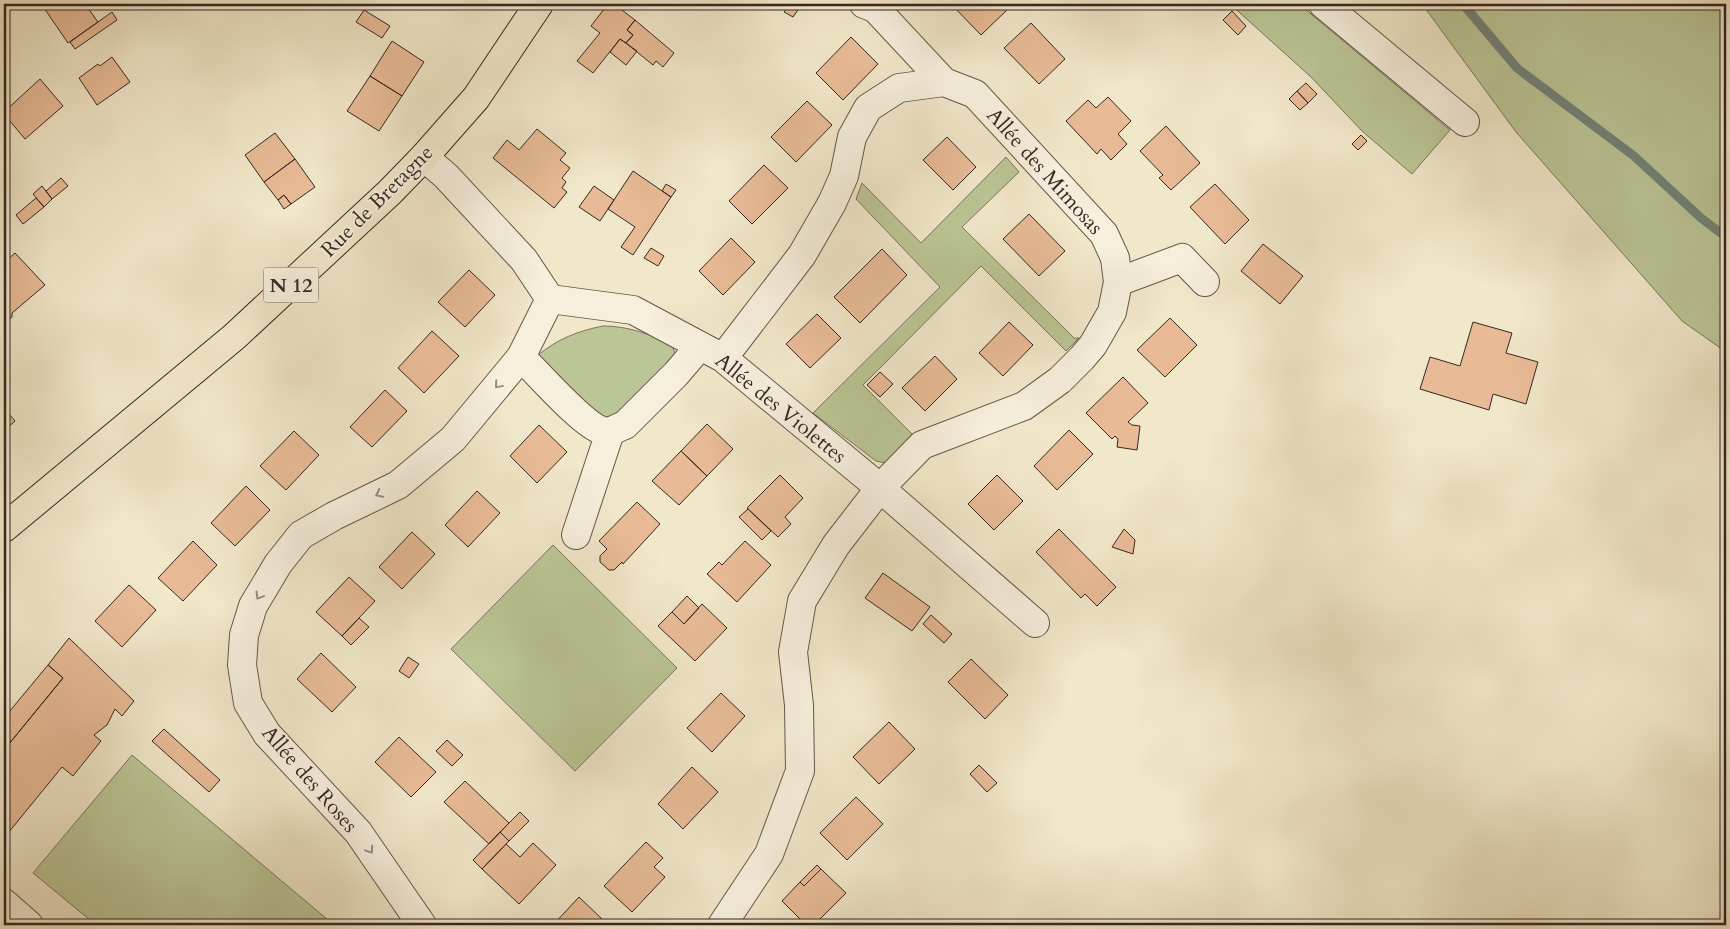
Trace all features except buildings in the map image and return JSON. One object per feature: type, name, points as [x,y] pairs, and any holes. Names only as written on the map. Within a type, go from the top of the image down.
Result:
[{"type":"main road","name":"Rue de Bretagne","points":[[4,528],[234,337],[390,192],[476,98],[540,4]]},
{"type":"street","name":"Allée des Mimosas","points":[[722,925],[769,854],[800,772],[799,705],[793,652],[802,601],[836,545],[880,488],[922,445],[1024,406],[1060,380],[1082,358],[1098,337],[1112,312],[1118,282],[1115,258],[1104,234],[975,94],[944,82],[875,8],[864,4]]},
{"type":"street","points":[[1323,4],[1465,122]]},
{"type":"street","name":"Allée des Mimosas","points":[[610,432],[625,425],[676,374],[712,352],[791,270],[836,194],[844,176],[852,137],[868,108],[899,88],[944,82]]},
{"type":"street","points":[[424,157],[446,176],[524,260],[550,299]]},
{"type":"street","points":[[1118,282],[1182,258],[1206,282]]},
{"type":"street","name":"Allée des Violettes","points":[[550,299],[633,310],[712,352],[880,488],[1035,623]]},
{"type":"street","name":"Allée des Roses","points":[[422,925],[358,832],[267,734],[248,703],[242,665],[244,635],[253,606],[278,564],[301,534],[398,485],[453,439],[521,357],[550,299]]},
{"type":"street","points":[[521,357],[583,418],[601,431],[610,432],[576,535]]},
{"type":"green space","points":[[1230,4],[1299,4],[1450,130],[1412,174],[1362,131],[1311,77]]},
{"type":"green space","points":[[1422,4],[1726,4],[1726,352],[1682,321],[1516,132]]},
{"type":"green space","points":[[1006,157],[1019,172],[962,227],[1074,338],[1079,338],[1066,351],[981,266],[863,385],[919,441],[886,463],[876,461],[813,413],[940,287],[856,199],[862,183],[921,243]]},
{"type":"green space","points":[[603,326],[630,329],[655,337],[672,345],[676,356],[621,418],[603,421],[537,356],[568,336]]},
{"type":"green space","points":[[553,545],[677,668],[575,771],[451,649]]},
{"type":"green space","points":[[132,755],[334,925],[96,925],[33,873]]},
{"type":"waterway","points":[[1463,4],[1517,68],[1634,156],[1701,218],[1726,237]]}]
